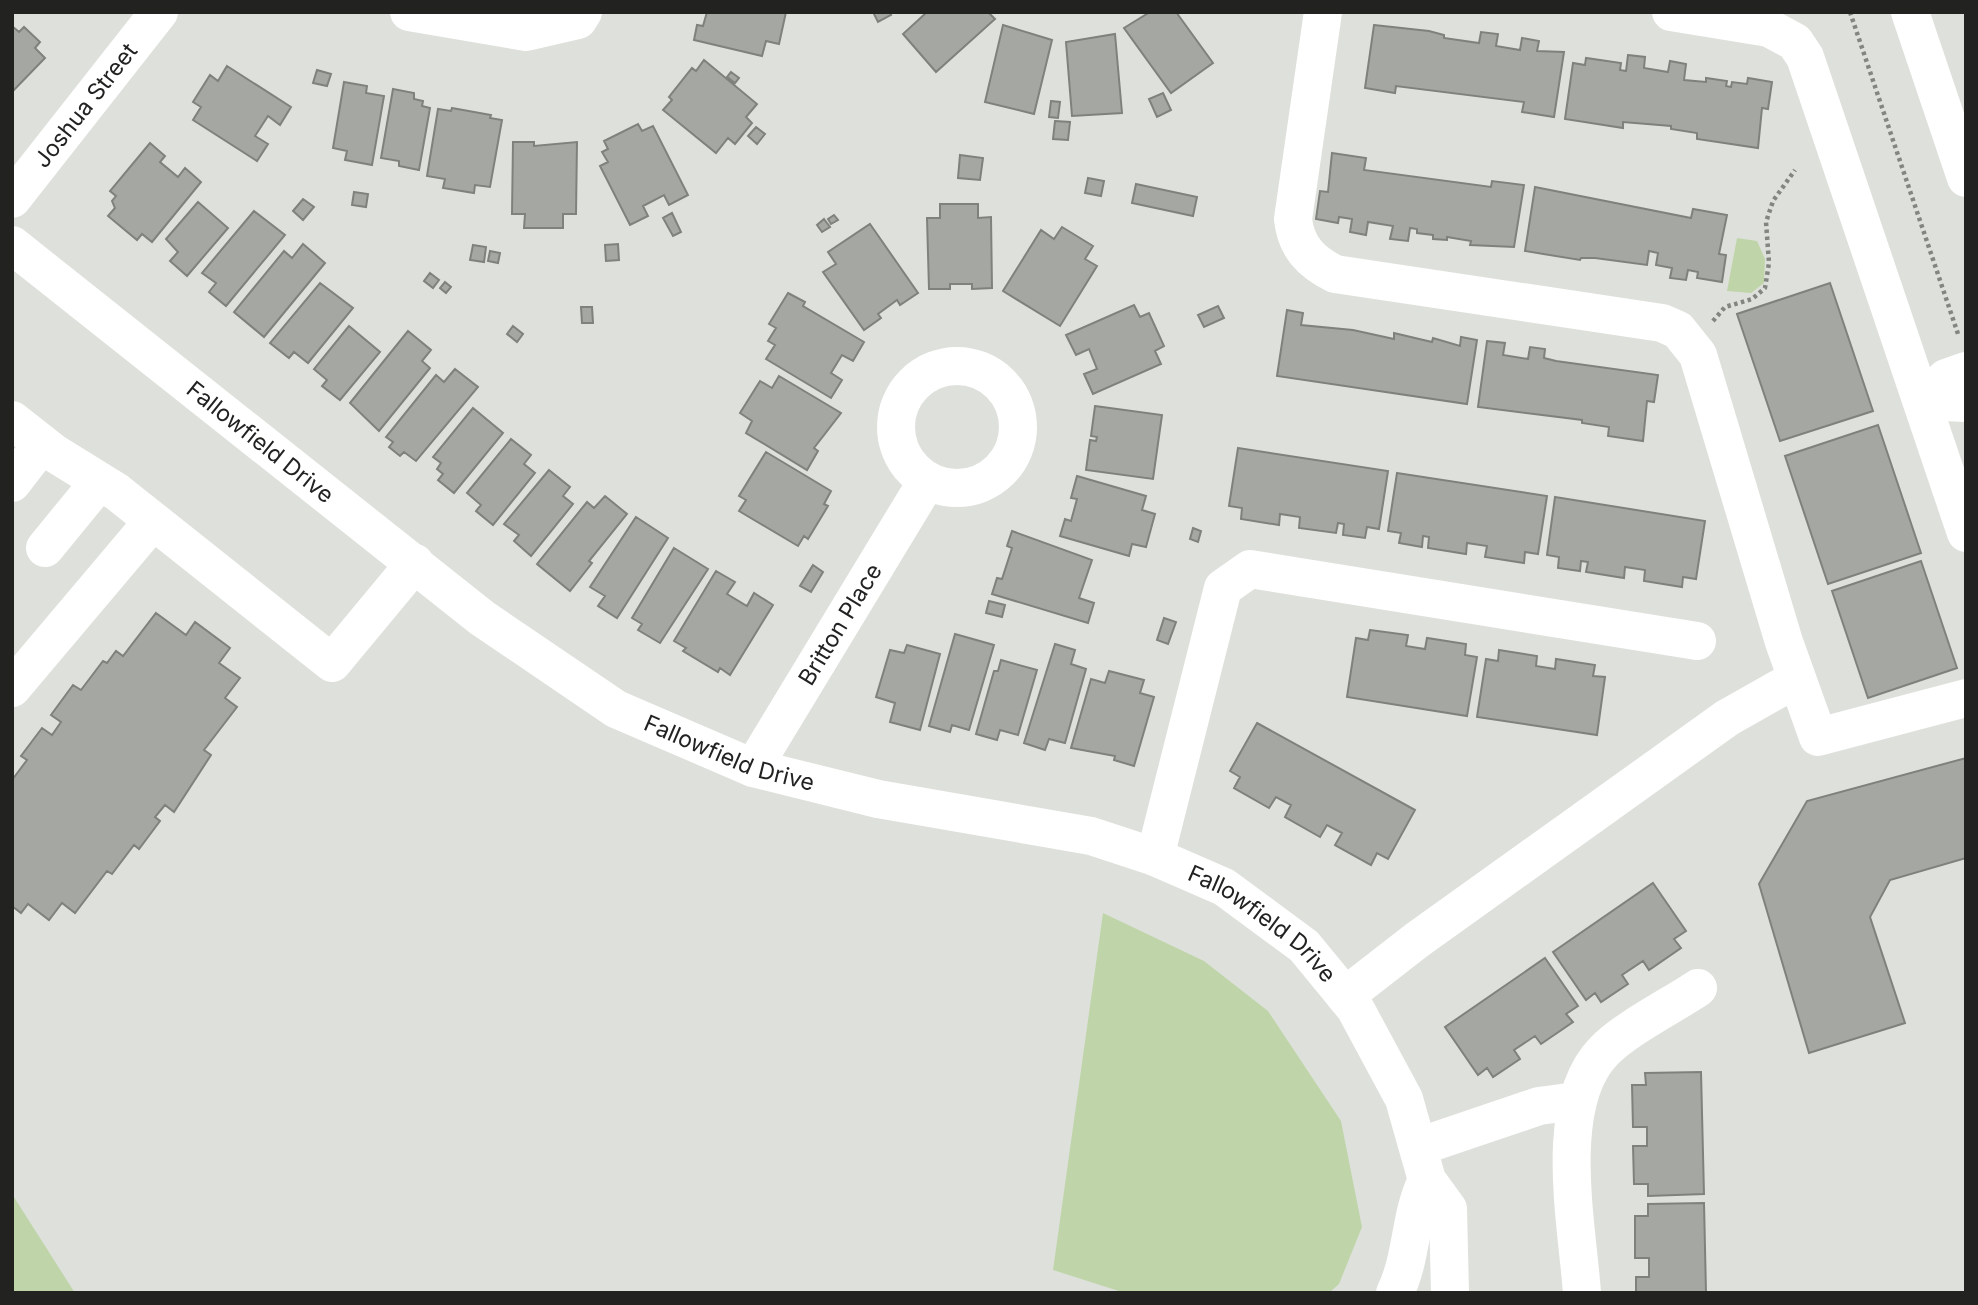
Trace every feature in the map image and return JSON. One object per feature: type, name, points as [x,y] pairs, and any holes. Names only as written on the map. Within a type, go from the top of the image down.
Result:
[{"type":"street","name":"Joshua Street","points":[[12,200],[159,12]]},
{"type":"street","points":[[409,12],[526,33],[578,20],[583,12]]},
{"type":"street","points":[[1323,12],[1293,219],[1295,235],[1310,258],[1335,274],[1662,323],[1678,330],[1698,355],[1796,679],[1818,737],[1966,698]]},
{"type":"street","points":[[1671,12],[1769,28],[1795,42],[1805,57],[1966,533]]},
{"type":"street","points":[[1910,12],[1966,178]]},
{"type":"street","name":"Fallowfield Drive","points":[[12,245],[482,618],[616,709],[753,768],[878,799],[1091,836],[1155,858],[1224,887],[1304,946],[1355,1008],[1404,1099],[1423,1164],[1448,1209],[1450,1293]]},
{"type":"street","points":[[1922,401],[1964,357]]},
{"type":"street","points":[[1922,401],[1966,403]]},
{"type":"street","points":[[12,420],[153,522],[332,663],[415,564]]},
{"type":"street","points":[[12,483],[42,444]]},
{"type":"street","name":"Britton Place","points":[[753,768],[927,481]]},
{"type":"street","points":[[45,548],[99,482]]},
{"type":"street","points":[[12,688],[153,522]]},
{"type":"street","points":[[1155,858],[1223,588],[1250,569],[1697,641]]},
{"type":"street","points":[[1345,996],[1428,932],[1727,718],[1796,679]]},
{"type":"street","points":[[1582,1293],[1571,1132],[1576,1101],[1587,1072],[1606,1049],[1698,988]]},
{"type":"street","points":[[1395,1293],[1411,1248],[1423,1164],[1539,1106],[1576,1101]]},
{"type":"path","points":[[1850,12],[1964,357]]},
{"type":"path","points":[[1688,341],[1705,331],[1725,307],[1752,299],[1765,288],[1769,263],[1766,222],[1773,201],[1795,170]]},
{"type":"green space","points":[[1737,238],[1757,241],[1765,259],[1764,283],[1751,293],[1727,291]]},
{"type":"green space","points":[[1103,913],[1204,961],[1268,1011],[1341,1121],[1362,1227],[1339,1284],[1329,1293],[1125,1293],[1053,1270]]},
{"type":"green space","points":[[12,1194],[75,1293],[12,1293]]},
{"type":"building","points":[[707,12],[786,12],[779,44],[766,41],[762,56],[694,40],[697,25],[703,26]]},
{"type":"building","points":[[873,12],[889,12],[891,15],[878,22]]},
{"type":"building","points":[[927,12],[988,12],[995,19],[936,72],[903,34]]},
{"type":"building","points":[[1150,12],[1176,12],[1213,63],[1171,93],[1124,28]]},
{"type":"building","points":[[1003,25],[1052,40],[1034,114],[985,102]]},
{"type":"building","points":[[1374,25],[1429,31],[1444,35],[1444,38],[1479,43],[1481,32],[1498,34],[1496,46],[1520,50],[1522,38],[1539,41],[1537,51],[1564,52],[1554,117],[1522,112],[1524,102],[1396,86],[1395,93],[1365,88]]},
{"type":"building","points":[[12,26],[19,32],[24,27],[40,42],[35,48],[45,58],[12,92]]},
{"type":"building","points":[[1115,34],[1122,113],[1072,116],[1066,42]]},
{"type":"building","points":[[1628,55],[1645,57],[1644,68],[1668,72],[1670,61],[1686,64],[1684,80],[1706,82],[1706,78],[1727,81],[1726,86],[1731,87],[1732,82],[1747,84],[1748,78],[1772,82],[1768,109],[1762,108],[1758,148],[1697,139],[1697,133],[1671,129],[1671,126],[1623,122],[1623,128],[1565,119],[1573,63],[1585,65],[1586,58],[1621,63],[1620,70],[1626,71]]},
{"type":"building","points":[[704,60],[757,104],[746,117],[752,123],[735,144],[728,138],[716,153],[663,110],[672,100],[669,97],[692,68],[696,71]]},
{"type":"building","points":[[227,66],[291,107],[280,125],[268,116],[255,136],[268,144],[257,161],[193,120],[201,107],[193,102],[210,75],[218,81]]},
{"type":"building","points":[[317,70],[331,74],[327,86],[313,83]]},
{"type":"building","points":[[731,72],[739,78],[735,83],[727,77]]},
{"type":"building","points":[[344,82],[367,86],[366,93],[384,96],[372,165],[345,160],[347,151],[333,148]]},
{"type":"building","points":[[393,89],[414,93],[414,99],[423,101],[422,106],[430,108],[419,170],[399,166],[399,161],[381,158]]},
{"type":"building","points":[[1163,93],[1171,110],[1157,117],[1149,99]]},
{"type":"building","points":[[1051,101],[1060,102],[1058,118],[1049,117]]},
{"type":"building","points":[[452,108],[491,115],[490,118],[502,120],[490,187],[475,185],[474,193],[443,188],[445,179],[427,176],[438,109],[451,111]]},
{"type":"building","points":[[1055,121],[1070,122],[1068,140],[1053,139]]},
{"type":"building","points":[[638,124],[642,131],[653,126],[688,195],[669,205],[664,195],[643,206],[648,216],[630,225],[600,166],[608,162],[602,152],[608,149],[604,141]]},
{"type":"building","points":[[756,127],[765,134],[757,144],[748,136]]},
{"type":"building","points":[[513,142],[534,142],[534,146],[577,142],[576,214],[563,214],[563,228],[524,228],[525,214],[512,214]]},
{"type":"building","points":[[150,143],[165,156],[160,162],[178,177],[185,168],[201,182],[152,242],[142,234],[137,240],[108,216],[115,208],[112,201],[116,196],[110,191]]},
{"type":"building","points":[[1332,153],[1366,158],[1364,170],[1491,187],[1492,181],[1524,185],[1514,247],[1470,245],[1471,241],[1447,237],[1447,240],[1433,239],[1433,235],[1417,233],[1417,229],[1410,228],[1408,241],[1390,239],[1393,226],[1368,222],[1366,235],[1350,232],[1352,219],[1339,217],[1338,223],[1316,219],[1320,191],[1328,192]]},
{"type":"building","points":[[960,155],[983,158],[980,180],[958,178]]},
{"type":"building","points":[[1088,178],[1104,181],[1101,196],[1085,193]]},
{"type":"building","points":[[1136,184],[1197,197],[1193,216],[1132,203]]},
{"type":"building","points":[[1535,187],[1691,218],[1693,209],[1727,215],[1719,254],[1726,255],[1722,282],[1697,278],[1698,272],[1688,270],[1686,280],[1670,278],[1672,268],[1656,265],[1658,253],[1649,251],[1647,265],[1595,258],[1580,260],[1525,251]]},
{"type":"building","points":[[354,192],[368,194],[366,207],[352,205]]},
{"type":"building","points":[[303,199],[314,207],[303,220],[293,211]]},
{"type":"building","points":[[198,202],[228,228],[187,276],[170,261],[178,252],[166,239]]},
{"type":"building","points":[[940,204],[978,204],[978,218],[991,217],[992,288],[972,289],[972,284],[950,284],[950,289],[929,289],[927,218],[940,218]]},
{"type":"building","points":[[254,211],[285,235],[226,306],[209,292],[216,283],[202,273]]},
{"type":"building","points":[[672,213],[681,232],[673,236],[663,218]]},
{"type":"building","points":[[834,215],[838,220],[831,224],[828,219]]},
{"type":"building","points":[[824,219],[830,227],[822,232],[817,225]]},
{"type":"building","points":[[870,224],[918,293],[900,305],[897,300],[878,314],[881,318],[864,330],[823,272],[836,264],[828,252]]},
{"type":"building","points":[[1062,227],[1093,246],[1085,259],[1097,266],[1060,326],[1003,291],[1041,230],[1054,239]]},
{"type":"building","points":[[303,244],[325,263],[264,337],[234,312],[284,251],[292,258]]},
{"type":"building","points":[[618,244],[619,260],[606,261],[605,245]]},
{"type":"building","points":[[473,245],[486,247],[484,262],[470,260]]},
{"type":"building","points":[[490,251],[500,253],[498,263],[488,261]]},
{"type":"building","points":[[430,273],[439,280],[433,288],[424,281]]},
{"type":"building","points":[[445,282],[451,287],[446,293],[440,288]]},
{"type":"building","points":[[320,283],[353,308],[308,363],[294,352],[289,358],[270,343]]},
{"type":"building","points":[[1830,283],[1873,411],[1780,441],[1737,314]]},
{"type":"building","points":[[788,293],[805,302],[803,306],[864,342],[853,361],[842,355],[831,373],[842,380],[831,398],[766,359],[775,345],[768,341],[776,328],[769,324]]},
{"type":"building","points":[[1134,305],[1140,317],[1149,313],[1164,346],[1155,351],[1161,364],[1093,394],[1084,374],[1097,369],[1089,349],[1076,355],[1066,335]]},
{"type":"building","points":[[1218,306],[1224,318],[1204,327],[1198,315]]},
{"type":"building","points":[[581,307],[592,307],[593,323],[582,323]]},
{"type":"building","points":[[1287,310],[1303,313],[1301,325],[1353,330],[1394,339],[1394,333],[1432,342],[1433,338],[1460,346],[1461,337],[1477,340],[1467,404],[1277,376]]},
{"type":"building","points":[[349,326],[380,352],[340,400],[322,386],[327,380],[314,369]]},
{"type":"building","points":[[513,326],[523,334],[517,342],[507,334]]},
{"type":"building","points":[[408,331],[431,350],[422,361],[430,368],[379,431],[350,403]]},
{"type":"building","points":[[1487,341],[1505,343],[1503,355],[1528,359],[1530,347],[1545,349],[1544,358],[1556,361],[1658,375],[1654,402],[1647,401],[1643,441],[1608,436],[1609,427],[1582,423],[1582,420],[1478,407]]},
{"type":"building","points":[[455,369],[478,387],[416,461],[404,452],[400,456],[389,447],[393,442],[386,437],[436,375],[444,382]]},
{"type":"building","points":[[779,376],[841,413],[814,448],[818,451],[807,470],[746,433],[752,421],[740,413],[760,381],[772,388]]},
{"type":"building","points":[[1095,406],[1162,415],[1153,479],[1086,470],[1090,440],[1096,441],[1097,437],[1091,436]]},
{"type":"building","points":[[473,408],[503,433],[454,493],[438,480],[443,474],[437,469],[441,463],[433,457]]},
{"type":"building","points":[[1878,425],[1921,553],[1828,584],[1785,456]]},
{"type":"building","points":[[511,439],[531,455],[524,464],[535,473],[493,525],[476,511],[481,505],[467,493]]},
{"type":"building","points":[[1238,448],[1388,471],[1379,529],[1367,527],[1365,538],[1343,535],[1344,524],[1338,523],[1336,533],[1299,528],[1300,517],[1280,514],[1279,525],[1241,519],[1242,508],[1229,506]]},
{"type":"building","points":[[766,452],[831,491],[824,504],[828,506],[808,539],[804,536],[798,546],[739,511],[746,500],[739,496]]},
{"type":"building","points":[[549,470],[570,487],[563,496],[573,504],[531,556],[514,541],[519,535],[504,524]]},
{"type":"building","points":[[1397,473],[1547,496],[1538,554],[1525,552],[1524,563],[1485,557],[1487,546],[1467,543],[1466,554],[1428,548],[1429,537],[1423,536],[1422,547],[1399,543],[1401,533],[1388,531]]},
{"type":"building","points":[[1077,476],[1146,496],[1142,510],[1155,514],[1146,547],[1132,544],[1129,556],[1060,536],[1065,519],[1071,521],[1077,499],[1071,498]]},
{"type":"building","points":[[605,496],[627,514],[589,561],[592,563],[570,591],[537,564],[587,502],[594,508]]},
{"type":"building","points":[[1555,497],[1705,521],[1696,579],[1683,577],[1682,587],[1644,581],[1645,570],[1625,567],[1624,578],[1586,572],[1588,562],[1581,561],[1580,571],[1558,568],[1559,557],[1547,555]]},
{"type":"building","points":[[636,517],[668,538],[617,618],[598,606],[605,596],[590,587]]},
{"type":"building","points":[[1193,528],[1201,531],[1198,542],[1190,539]]},
{"type":"building","points":[[1012,531],[1092,560],[1079,598],[1094,603],[1088,623],[992,594],[997,578],[1002,579],[1012,548],[1007,546]]},
{"type":"building","points":[[674,548],[708,569],[660,643],[638,630],[642,624],[632,618]]},
{"type":"building","points":[[1921,561],[1957,668],[1868,698],[1832,591]]},
{"type":"building","points":[[813,565],[823,572],[811,592],[800,586]]},
{"type":"building","points":[[716,571],[735,582],[727,594],[747,606],[754,593],[773,605],[730,675],[720,668],[718,672],[683,651],[686,648],[674,641]]},
{"type":"building","points":[[989,601],[1005,605],[1002,617],[986,613]]},
{"type":"building","points":[[156,613],[186,635],[195,622],[230,648],[219,663],[240,678],[225,698],[237,707],[204,750],[211,755],[174,812],[165,805],[155,817],[160,821],[139,849],[134,845],[112,874],[107,871],[75,913],[62,903],[49,920],[28,904],[21,913],[12,906],[12,780],[27,760],[21,756],[42,728],[52,735],[61,722],[51,715],[73,685],[81,690],[103,661],[107,663],[116,651],[123,656]]},
{"type":"building","points":[[1164,618],[1176,622],[1168,644],[1157,640]]},
{"type":"building","points":[[1370,630],[1408,635],[1406,646],[1425,649],[1427,638],[1466,644],[1465,655],[1477,657],[1467,716],[1347,697],[1356,638],[1368,640]]},
{"type":"building","points":[[955,634],[994,645],[969,730],[952,725],[950,732],[929,726]]},
{"type":"building","points":[[1055,644],[1075,650],[1071,664],[1086,669],[1065,743],[1049,739],[1045,750],[1024,743]]},
{"type":"building","points":[[907,645],[940,654],[920,730],[890,722],[895,703],[876,697],[890,650],[904,653]]},
{"type":"building","points":[[1499,650],[1537,656],[1536,666],[1555,669],[1556,659],[1595,665],[1593,676],[1605,677],[1597,735],[1477,717],[1486,659],[1498,661]]},
{"type":"building","points":[[1001,660],[1037,670],[1018,735],[1000,730],[997,740],[976,734],[994,671],[998,671]]},
{"type":"building","points":[[1109,671],[1144,680],[1140,693],[1154,697],[1134,766],[1114,760],[1115,756],[1071,748],[1091,679],[1105,683]]},
{"type":"building","points":[[1257,723],[1415,810],[1388,859],[1377,853],[1371,865],[1335,845],[1342,833],[1327,825],[1320,837],[1285,817],[1291,805],[1276,797],[1269,808],[1234,788],[1240,777],[1230,771]]},
{"type":"building","points":[[1966,758],[1966,858],[1890,880],[1870,917],[1905,1023],[1809,1053],[1759,884],[1807,801]]},
{"type":"building","points":[[1653,883],[1686,931],[1674,939],[1681,948],[1649,970],[1643,961],[1622,975],[1628,984],[1601,1002],[1595,993],[1586,1000],[1553,952]]},
{"type":"building","points":[[1545,958],[1578,1006],[1566,1014],[1573,1022],[1541,1044],[1535,1036],[1514,1050],[1520,1059],[1493,1077],[1487,1068],[1478,1075],[1445,1027]]},
{"type":"building","points":[[1701,1072],[1704,1194],[1648,1196],[1648,1184],[1634,1184],[1633,1146],[1647,1146],[1647,1127],[1633,1127],[1632,1085],[1646,1085],[1645,1073]]},
{"type":"building","points":[[1704,1203],[1706,1293],[1636,1293],[1636,1277],[1649,1277],[1649,1258],[1635,1258],[1635,1216],[1648,1216],[1648,1204]]}]
